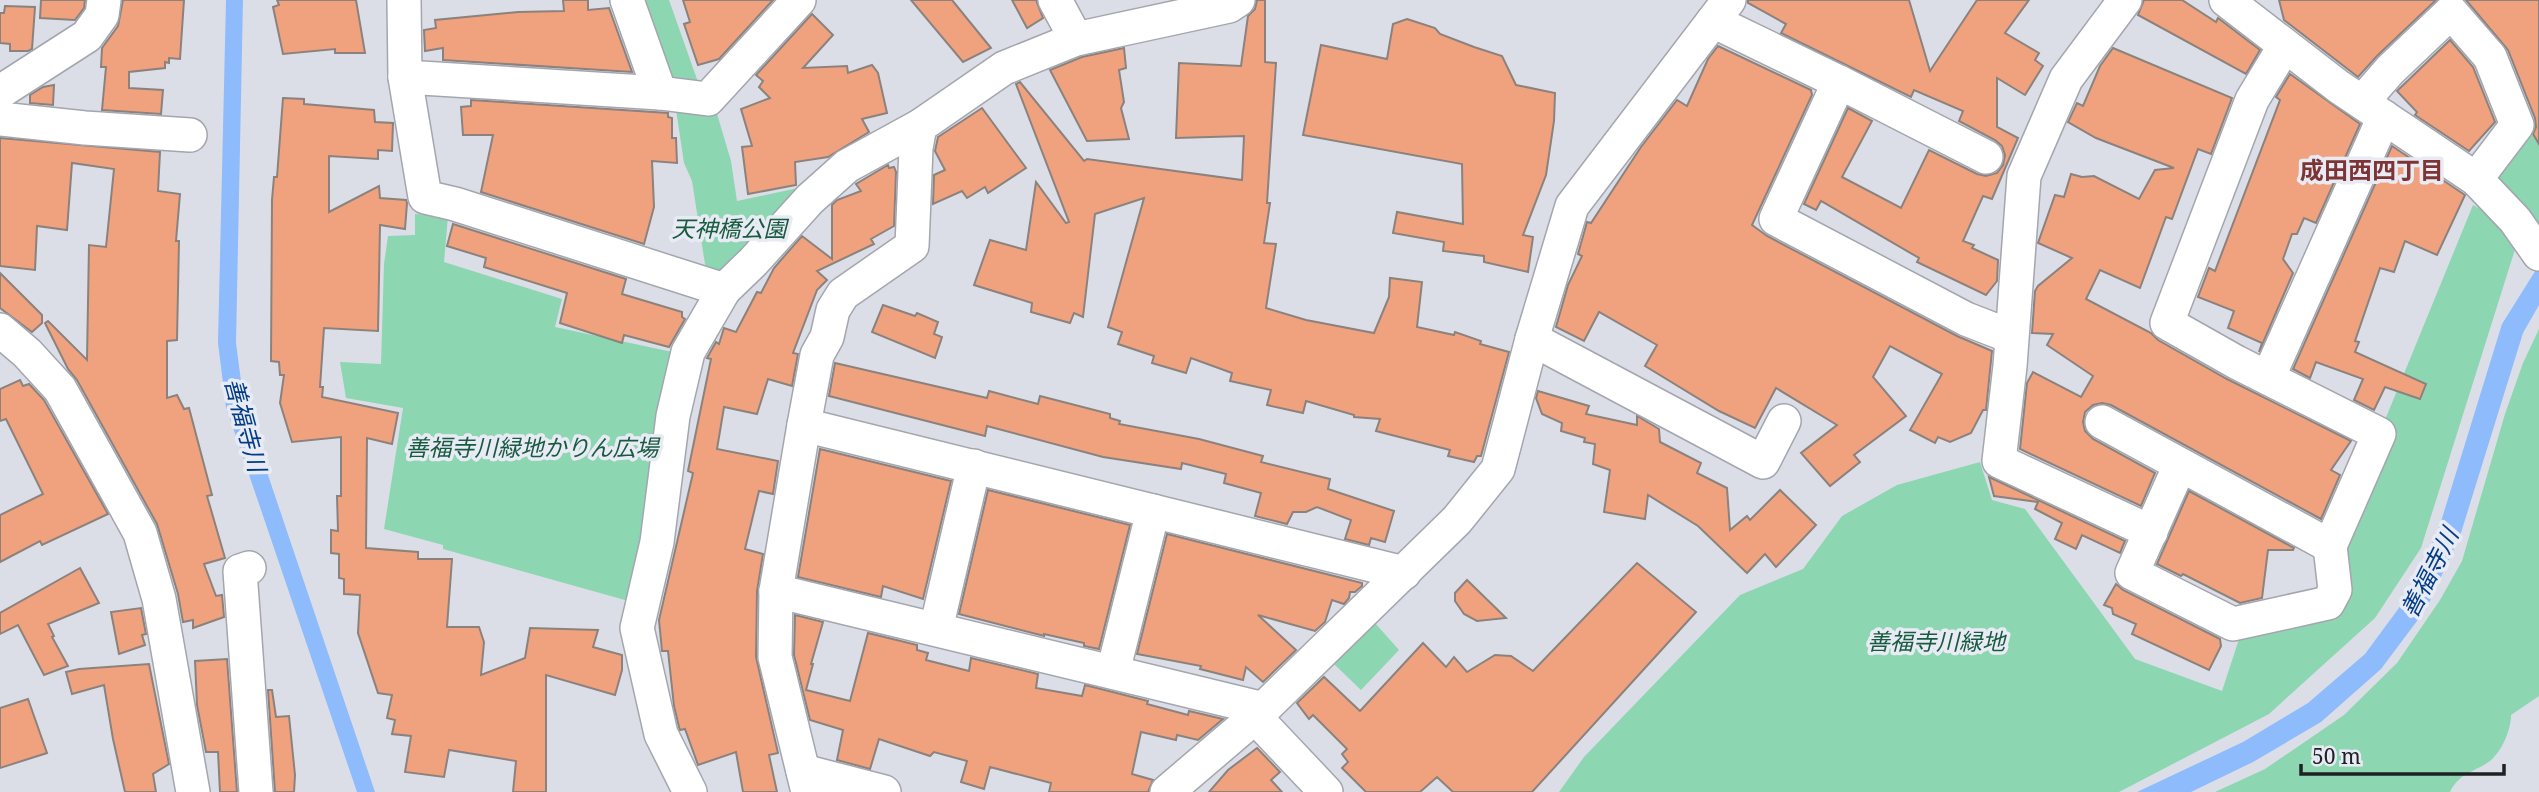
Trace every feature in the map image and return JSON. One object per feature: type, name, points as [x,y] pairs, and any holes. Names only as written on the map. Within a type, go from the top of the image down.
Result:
[{"type":"street","points":[[0,92],[87,36],[102,15],[104,0]]},
{"type":"street","points":[[404,0],[405,77],[425,197],[468,208],[724,290]]},
{"type":"street","points":[[627,0],[660,93]]},
{"type":"street","points":[[405,77],[660,93],[708,99],[799,0]]},
{"type":"street","points":[[1055,0],[1076,39]]},
{"type":"street","points":[[690,792],[661,734],[637,628],[657,542],[673,416],[688,352],[724,290],[810,199],[847,166],[920,126],[1004,68],[1076,39],[1229,6],[1238,0]]},
{"type":"street","points":[[2125,0],[2111,15],[2066,79],[2024,176],[2010,366],[1999,461],[2151,532]]},
{"type":"street","points":[[2226,0],[2339,87],[2476,179],[2515,220],[2536,249]]},
{"type":"street","points":[[1167,792],[1259,713],[1404,573],[1457,520],[1498,469],[1532,339],[1572,206],[1721,11],[1839,82],[1986,157]]},
{"type":"street","points":[[2268,378],[2390,70],[2451,12],[2490,57],[2517,125],[2476,179]]},
{"type":"street","points":[[2180,465],[2132,573],[2234,624],[2329,603],[2335,590],[2330,546],[2379,434],[2167,324],[2252,100],[2284,47]]},
{"type":"street","points":[[1839,82],[1776,219],[1966,318],[2002,333],[2011,332]]},
{"type":"street","points":[[0,119],[190,135]]},
{"type":"street","points":[[884,792],[805,782],[775,657],[776,591],[817,355],[827,337],[833,310],[843,294],[912,246],[916,148],[920,126]]},
{"type":"street","points":[[0,330],[27,353],[60,389],[140,533],[159,599],[193,792]]},
{"type":"street","points":[[1532,339],[1763,462],[1784,421]]},
{"type":"street","points":[[2102,422],[2330,546]]},
{"type":"street","points":[[804,425],[1404,573]]},
{"type":"street","points":[[936,629],[974,466]]},
{"type":"street","points":[[1113,672],[1153,511]]},
{"type":"street","points":[[249,568],[240,571],[256,792]]},
{"type":"street","points":[[776,591],[1113,672],[1259,713],[1326,792]]},
{"type":"green space","points":[[635,0],[669,0],[699,85],[674,83]]},
{"type":"green space","name":"天神橋公園","points":[[675,103],[715,107],[731,161],[737,201],[798,188],[727,278],[707,277],[692,181],[684,163]]},
{"type":"green space","points":[[2539,133],[2539,228],[2493,177],[2530,136]]},
{"type":"green space","name":"善福寺川緑地","points":[[2473,205],[2499,220],[2517,243],[2421,548],[2375,618],[2269,714],[2119,792],[1559,792],[1584,757],[1740,595],[1803,569],[1842,516],[1897,485],[1980,462],[1992,500],[2025,509],[2135,659],[2222,691],[2239,639],[2343,607],[2333,547]]},
{"type":"green space","name":"善福寺川緑地かりん広場","points":[[415,214],[448,216],[444,262],[562,299],[555,327],[682,354],[632,602],[443,549],[443,545],[384,529],[403,408],[346,398],[340,362],[381,364],[384,264],[388,236],[415,235]]},
{"type":"green space","points":[[2539,329],[2539,696],[2511,715],[2505,740],[2494,757],[2463,777],[2450,792],[2215,792],[2265,769],[2344,715],[2397,663],[2440,600],[2462,561],[2505,414],[2523,363]]},
{"type":"green space","points":[[1375,623],[1399,650],[1361,690],[1334,664]]},
{"type":"water","name":"善福寺川","points":[[226,0],[243,0],[236,343],[244,404],[375,792],[357,792],[226,407],[218,343]]},
{"type":"water","name":"善福寺川","points":[[2539,265],[2539,305],[2523,333],[2460,536],[2426,609],[2381,669],[2321,722],[2253,762],[2191,792],[2137,792],[2243,742],[2308,703],[2365,654],[2407,597],[2439,528],[2502,324]]},
{"type":"building","points":[[41,0],[85,0],[84,8],[75,20],[40,18]]},
{"type":"building","points":[[123,0],[184,0],[180,59],[169,58],[169,63],[165,62],[165,68],[129,72],[129,88],[163,90],[161,114],[102,110],[106,67],[101,67],[102,48],[118,26]]},
{"type":"building","points":[[277,0],[356,0],[365,53],[335,53],[335,49],[283,54],[273,7],[279,5]]},
{"type":"building","points":[[563,0],[588,0],[588,10],[609,8],[632,72],[443,60],[443,48],[425,51],[424,30],[436,28],[435,20],[518,12],[564,11]]},
{"type":"building","points":[[683,0],[773,0],[719,59],[698,65],[684,24],[690,22]]},
{"type":"building","points":[[911,0],[952,0],[991,48],[963,62]]},
{"type":"building","points":[[1012,0],[1036,0],[1043,18],[1027,28]]},
{"type":"building","points":[[1257,0],[1265,0],[1265,62],[1276,63],[1267,203],[1270,203],[1264,243],[1276,244],[1266,308],[1306,320],[1374,333],[1389,297],[1390,278],[1422,282],[1417,327],[1454,335],[1455,332],[1481,341],[1480,344],[1509,352],[1481,456],[1477,456],[1474,462],[1448,456],[1450,450],[1376,431],[1380,419],[1354,417],[1306,401],[1303,413],[1267,405],[1271,390],[1230,381],[1232,373],[1191,358],[1186,373],[1152,363],[1154,356],[1118,344],[1122,332],[1108,327],[1144,198],[1095,214],[1083,317],[1074,313],[1070,323],[1031,312],[1032,303],[974,285],[990,240],[1026,250],[1036,182],[1066,223],[1069,222],[1016,84],[1020,82],[1084,161],[1087,159],[1242,180],[1244,136],[1176,138],[1179,63],[1241,66],[1248,16],[1255,9]]},
{"type":"building","points":[[1748,0],[1909,0],[1930,71],[1977,0],[2029,0],[2005,33],[2039,53],[2035,60],[2043,66],[2025,95],[1997,78],[1997,127],[2018,138],[1992,199],[1983,196],[1963,241],[1998,260],[1997,281],[1986,295],[1917,262],[1919,258],[1821,201],[1816,210],[1804,204],[1848,108],[1872,121],[1842,177],[1901,208],[1929,150],[1986,176],[1997,173],[2003,165],[2005,155],[2002,146],[1959,121],[1963,111],[1914,90],[1911,97],[1781,33],[1786,24],[1748,3]]},
{"type":"building","points":[[2144,0],[2182,0],[2216,22],[2218,18],[2260,50],[2246,74],[2138,15]]},
{"type":"building","points":[[2279,0],[2436,0],[2358,77],[2284,20]]},
{"type":"building","points":[[2466,0],[2539,0],[2539,144],[2533,134],[2536,127],[2535,118],[2508,50]]},
{"type":"building","points":[[5,6],[35,7],[32,49],[10,51],[10,44],[0,43],[0,13],[4,13]]},
{"type":"building","points":[[812,14],[833,35],[803,68],[847,66],[848,73],[872,65],[878,73],[887,113],[862,119],[869,132],[828,157],[795,162],[796,185],[748,194],[742,147],[752,146],[741,109],[770,98],[759,87],[763,81],[756,75]]},
{"type":"building","points":[[1407,19],[1502,56],[1516,85],[1555,93],[1546,175],[1523,235],[1533,237],[1528,272],[1484,262],[1484,256],[1443,251],[1444,242],[1393,233],[1397,212],[1463,224],[1462,164],[1303,135],[1321,45],[1387,59],[1393,24]]},
{"type":"building","points":[[2450,40],[2473,67],[2495,122],[2469,151],[2415,115],[2417,112],[2397,91]]},
{"type":"building","points":[[1718,46],[1811,90],[1812,95],[1752,225],[1767,236],[1957,336],[1992,351],[1986,410],[1983,410],[1971,433],[1950,442],[1938,437],[1935,443],[1910,430],[1942,374],[1890,346],[1873,377],[1906,416],[1854,455],[1860,462],[1830,486],[1801,453],[1837,425],[1776,388],[1755,428],[1719,411],[1645,366],[1657,345],[1599,312],[1584,341],[1556,327],[1568,285],[1582,256],[1578,254],[1587,222],[1591,223],[1641,147],[1677,100],[1687,106],[1708,59]]},
{"type":"building","points":[[1124,48],[1126,68],[1119,70],[1124,102],[1121,108],[1129,139],[1087,141],[1050,70],[1082,57]]},
{"type":"building","points":[[2113,48],[2232,98],[2211,154],[2198,149],[2172,219],[2166,217],[2140,288],[2100,270],[2086,299],[2151,333],[2158,340],[2227,379],[2351,441],[2331,470],[2340,475],[2321,519],[2111,405],[2093,405],[2085,412],[2085,431],[2093,439],[2155,473],[2141,506],[2020,449],[2027,383],[2033,372],[2081,397],[2093,376],[2047,345],[2053,334],[2032,333],[2035,291],[2072,258],[2038,243],[2055,195],[2064,197],[2071,174],[2094,176],[2139,199],[2155,170],[2174,168],[2096,138],[2068,122],[2077,103],[2083,106],[2100,66]]},
{"type":"building","points":[[2290,74],[2360,124],[2316,223],[2304,218],[2297,234],[2292,234],[2283,259],[2293,273],[2259,352],[2262,343],[2228,328],[2234,311],[2198,297],[2209,268],[2215,271],[2280,100],[2276,97]]},
{"type":"building","points":[[54,85],[53,105],[30,103],[30,95],[43,87]]},
{"type":"building","points":[[283,98],[304,99],[304,104],[374,110],[375,122],[393,123],[392,151],[378,150],[378,159],[329,156],[329,212],[379,186],[380,198],[406,200],[407,203],[405,229],[380,225],[378,331],[324,328],[320,387],[323,387],[322,397],[398,413],[392,444],[367,438],[366,548],[418,552],[418,559],[452,559],[447,627],[479,627],[484,642],[481,675],[525,658],[530,628],[598,630],[593,647],[622,655],[622,670],[615,695],[546,675],[546,792],[513,792],[516,761],[449,750],[444,777],[405,772],[411,736],[392,734],[395,720],[387,718],[392,695],[378,693],[358,633],[360,595],[344,594],[344,579],[339,578],[339,554],[331,553],[331,530],[338,531],[337,496],[341,496],[341,437],[292,442],[280,403],[284,375],[280,375],[279,362],[271,361],[272,200],[274,177],[277,177]]},
{"type":"building","points":[[471,100],[668,113],[668,117],[672,118],[672,138],[676,138],[677,163],[652,161],[654,207],[644,244],[481,192],[493,135],[463,135],[461,107],[471,106]]},
{"type":"building","points":[[982,108],[1026,168],[988,193],[985,187],[967,198],[962,191],[933,204],[934,175],[945,170],[935,151],[938,137]]},
{"type":"building","points":[[0,138],[160,152],[158,191],[180,194],[176,241],[179,241],[177,340],[167,341],[167,398],[177,395],[184,409],[189,408],[212,495],[207,496],[225,558],[204,564],[216,596],[222,595],[224,617],[193,628],[193,620],[183,622],[178,594],[157,524],[77,380],[68,369],[45,323],[48,321],[87,360],[89,245],[106,247],[114,169],[72,163],[67,230],[37,226],[35,270],[0,266]]},
{"type":"building","points":[[2392,146],[2465,195],[2437,255],[2405,241],[2394,272],[2380,268],[2355,341],[2359,342],[2355,352],[2426,384],[2420,399],[2385,387],[2374,410],[2354,400],[2363,379],[2316,362],[2310,378],[2293,369]]},
{"type":"building","points":[[888,165],[889,168],[894,167],[896,172],[894,226],[871,239],[874,244],[817,271],[827,280],[817,290],[793,353],[798,354],[792,386],[768,379],[757,414],[724,407],[717,449],[778,461],[773,494],[759,491],[745,549],[763,554],[757,591],[756,657],[778,753],[769,755],[777,792],[743,792],[736,752],[698,765],[685,729],[680,730],[674,706],[668,651],[662,651],[659,620],[693,473],[688,471],[711,359],[707,358],[716,342],[719,344],[724,328],[736,332],[757,292],[761,293],[774,268],[802,236],[832,259],[832,205],[837,200],[861,191],[856,184]]},
{"type":"building","points":[[453,224],[626,279],[622,294],[682,312],[685,319],[669,347],[624,335],[622,343],[560,323],[567,293],[484,267],[486,258],[447,246]]},
{"type":"building","points":[[0,273],[42,315],[42,323],[32,332],[0,308]]},
{"type":"building","points":[[883,305],[915,316],[917,313],[938,322],[934,334],[942,337],[935,358],[872,332]]},
{"type":"building","points":[[835,363],[987,398],[989,391],[1038,404],[1040,396],[1110,414],[1110,418],[1120,421],[1119,424],[1199,439],[1263,456],[1261,462],[1330,479],[1328,489],[1394,511],[1385,542],[1371,538],[1369,545],[1345,539],[1351,520],[1317,507],[1306,512],[1293,512],[1287,524],[1255,516],[1261,493],[1224,483],[1226,474],[1182,463],[1181,469],[1103,457],[987,426],[985,436],[829,396]]},
{"type":"building","points":[[20,380],[23,386],[29,384],[44,400],[108,514],[42,545],[40,541],[0,562],[0,515],[43,494],[6,419],[0,421],[0,389]]},
{"type":"building","points":[[1538,391],[1589,406],[1586,414],[1637,425],[1637,416],[1659,429],[1660,442],[1701,463],[1697,473],[1727,488],[1730,530],[1747,516],[1750,520],[1780,490],[1816,525],[1776,567],[1765,554],[1747,573],[1698,526],[1648,495],[1645,519],[1604,512],[1610,470],[1593,464],[1595,444],[1561,431],[1562,423],[1542,414],[1536,398]]},
{"type":"building","points":[[820,449],[951,481],[923,599],[883,586],[881,597],[798,577]]},
{"type":"building","points":[[1989,477],[2125,541],[2120,553],[2082,535],[2076,549],[2055,539],[2062,523],[2035,509],[2038,502],[1994,496]]},
{"type":"building","points":[[988,490],[1130,525],[1099,649],[1084,646],[1084,643],[1044,636],[959,614]]},
{"type":"building","points":[[2189,491],[2294,548],[2268,550],[2262,598],[2240,603],[2157,564]]},
{"type":"building","points":[[1167,534],[1362,583],[1362,586],[1355,592],[1350,592],[1344,604],[1332,600],[1325,622],[1315,631],[1258,615],[1296,650],[1263,682],[1246,667],[1243,680],[1200,669],[1201,666],[1137,654]]},
{"type":"building","points":[[1637,563],[1696,612],[1532,792],[1453,792],[1437,777],[1420,792],[1366,792],[1342,768],[1348,762],[1342,754],[1347,749],[1313,715],[1309,719],[1297,703],[1324,677],[1360,711],[1423,643],[1446,667],[1454,657],[1467,672],[1495,655],[1511,656],[1533,671]]},
{"type":"building","points":[[80,568],[99,603],[48,624],[68,666],[44,675],[18,625],[0,634],[0,613]]},
{"type":"building","points":[[1467,580],[1506,618],[1477,621],[1464,614],[1455,601],[1455,593]]},
{"type":"building","points":[[2116,584],[2220,639],[2221,646],[2209,670],[2132,634],[2136,624],[2113,614],[2112,608],[2104,605]]},
{"type":"building","points":[[141,608],[146,634],[142,635],[145,645],[119,654],[111,612]]},
{"type":"building","points":[[795,615],[823,622],[806,690],[850,701],[868,633],[917,645],[917,650],[928,653],[926,660],[969,671],[971,658],[1038,674],[1036,688],[1082,696],[1085,685],[1148,701],[1147,704],[1188,715],[1189,711],[1223,719],[1198,740],[1177,735],[1176,740],[1141,732],[1132,774],[1153,780],[1148,792],[1049,792],[1051,783],[990,767],[984,789],[961,782],[967,761],[934,752],[930,756],[879,739],[870,769],[837,760],[843,730],[810,720],[794,655]]},
{"type":"building","points":[[227,659],[237,792],[220,792],[218,752],[206,752],[197,705],[195,661]]},
{"type":"building","points":[[149,664],[169,764],[153,774],[156,792],[125,792],[104,685],[72,694],[66,672]]},
{"type":"building","points":[[268,690],[272,690],[276,717],[289,716],[295,775],[294,792],[275,792]]},
{"type":"building","points":[[28,699],[47,753],[0,768],[0,708]]},
{"type":"building","points":[[1257,748],[1280,772],[1271,780],[1282,792],[1209,792],[1228,770]]},
{"type":"district","name":"成田西四丁目","points":[[2372,171]]}]
